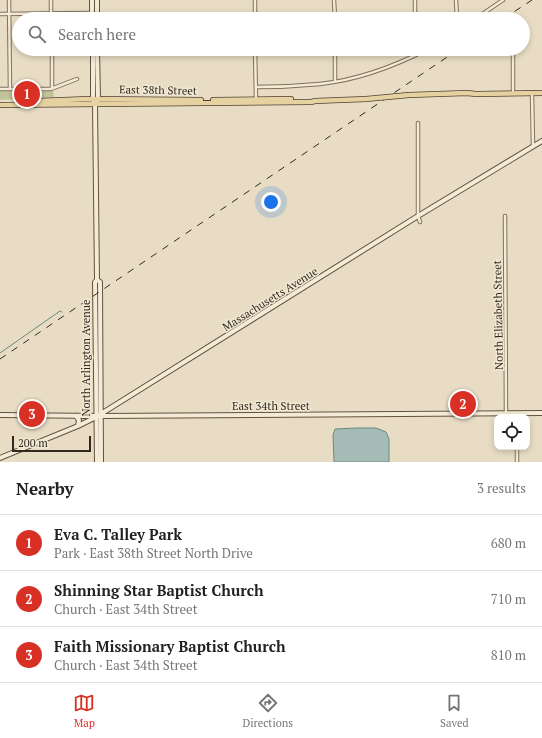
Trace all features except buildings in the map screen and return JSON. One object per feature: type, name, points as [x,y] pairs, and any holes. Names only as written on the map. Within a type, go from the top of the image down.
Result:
[{"type":"main road","points":[[92,0],[92,12]]},
{"type":"main road","points":[[97,0],[97,12]]},
{"type":"main road","name":"North Arlington Avenue","points":[[93,56],[97,280],[95,282],[98,416],[101,462]]},
{"type":"main road","name":"North Arlington Avenue","points":[[95,100],[98,56]]},
{"type":"main road","name":"East 38th Street","points":[[467,93],[469,91],[542,90]]},
{"type":"main road","name":"East 38th Street","points":[[0,102],[95,100],[311,102],[409,95],[542,93]]},
{"type":"main road","name":"East 38th Street","points":[[0,105],[95,100]]},
{"type":"main road","name":"Massachusetts Avenue","points":[[0,458],[78,426],[98,416],[418,216],[542,141]]},
{"type":"main road","name":"East 34th Street","points":[[529,414],[542,413]]},
{"type":"main road","name":"East 34th Street","points":[[0,415],[494,414]]},
{"type":"main road","points":[[76,416],[78,426]]},
{"type":"main road","name":"North Arlington Avenue","points":[[97,462],[98,416]]},
{"type":"street","points":[[9,0],[10,89]]},
{"type":"street","points":[[51,0],[51,12]]},
{"type":"street","points":[[255,0],[255,12]]},
{"type":"street","points":[[334,0],[335,12]]},
{"type":"street","points":[[415,0],[415,12]]},
{"type":"street","points":[[456,0],[456,12]]},
{"type":"street","points":[[496,0],[496,5]]},
{"type":"street","points":[[486,12],[503,0]]},
{"type":"street","points":[[0,14],[10,14]]},
{"type":"street","points":[[52,56],[52,88]]},
{"type":"street","points":[[255,56],[257,102]]},
{"type":"street","points":[[335,56],[336,82]]},
{"type":"street","points":[[256,87],[294,86],[336,82],[376,71],[414,56]]},
{"type":"street","points":[[513,56],[513,91]]},
{"type":"street","points":[[0,89],[52,88],[77,80]]},
{"type":"street","points":[[532,94],[533,147]]},
{"type":"street","points":[[418,123],[418,216],[420,222]]},
{"type":"street","name":"North Elizabeth Street","points":[[505,216],[506,414]]},
{"type":"street","points":[[517,450],[517,462]]},
{"type":"green space","points":[[53,90],[54,97],[0,100],[0,91]]},
{"type":"water","points":[[376,428],[386,432],[389,439],[389,462],[334,462],[333,435],[335,429]]},
{"type":"waterway","points":[[0,353],[60,311],[62,312]]},
{"type":"railway","points":[[514,12],[532,0]]},
{"type":"railway","points":[[0,359],[449,56]]},
{"type":"place","name":"Eva C. Talley Park","points":[[27,94]]},
{"type":"place","name":"Shinning Star Baptist Church","points":[[463,404]]},
{"type":"place","name":"Faith Missionary Baptist Church","points":[[32,414]]}]
